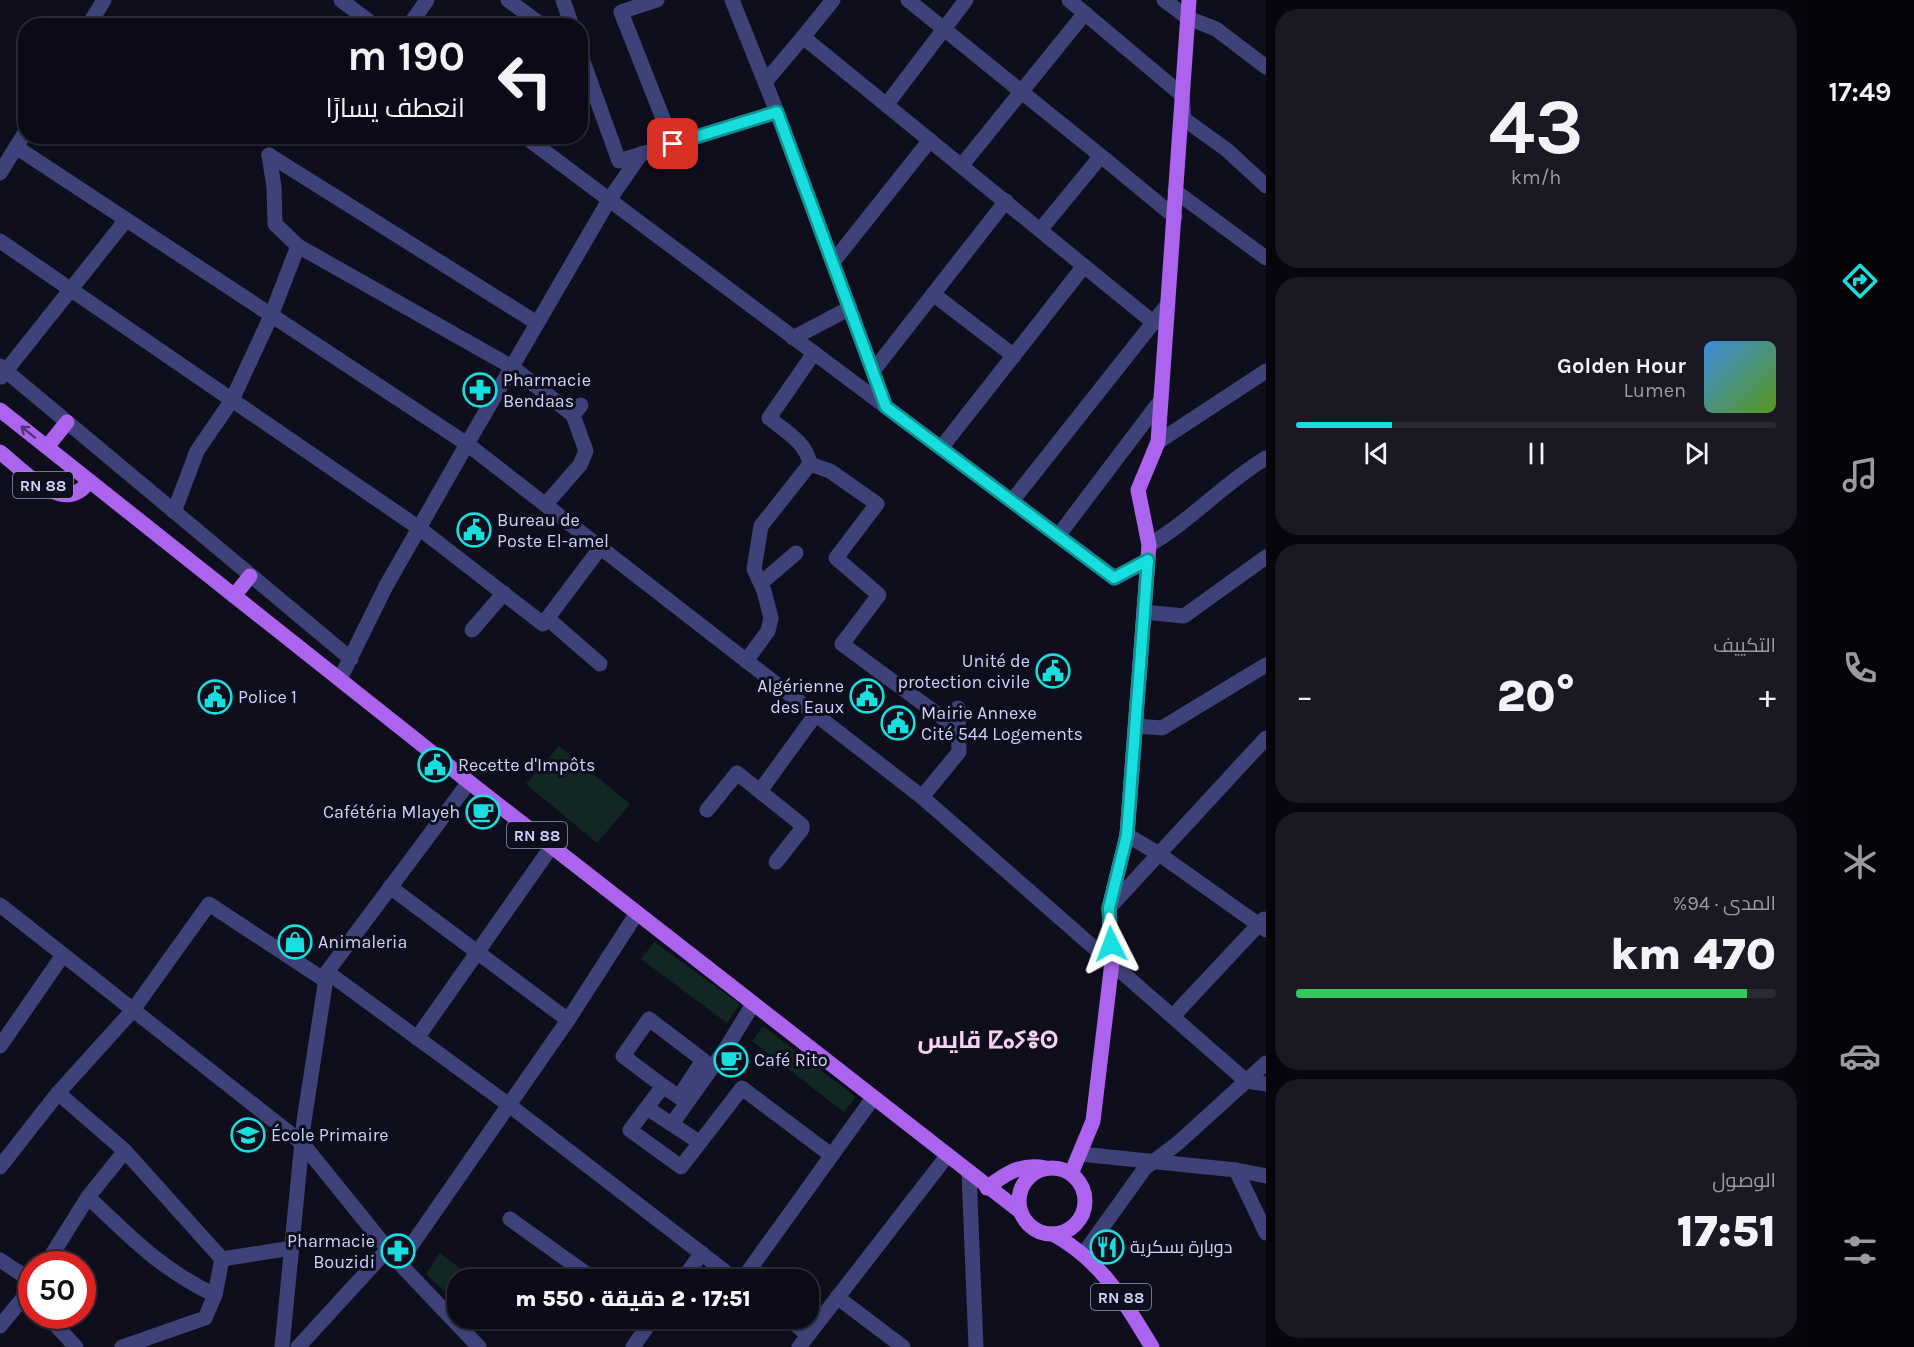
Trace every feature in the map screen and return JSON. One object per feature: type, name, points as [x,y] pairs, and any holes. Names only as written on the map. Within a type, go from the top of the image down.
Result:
[{"type":"main road","points":[[1071,1174],[1093,1121],[1112,962],[1109,908],[1127,835],[1149,553],[1138,490],[1158,442],[1175,217],[1174,191],[1190,0]]},
{"type":"main road","points":[[0,410],[89,481]]},
{"type":"main road","points":[[47,447],[67,422]]},
{"type":"main road","name":"RN 88","points":[[0,452],[58,495],[79,492],[89,481],[469,782],[987,1188],[1021,1212]]},
{"type":"main road","points":[[234,596],[250,576]]},
{"type":"main road","points":[[987,1188],[1013,1169],[1028,1166],[1047,1168],[1071,1174],[1085,1194],[1081,1218],[1069,1230],[1053,1234],[1030,1226],[1021,1212],[1022,1187],[1032,1174],[1047,1168]]},
{"type":"main road","points":[[1081,1218],[1084,1253]]},
{"type":"main road","name":"RN 88","points":[[1053,1234],[1084,1253],[1120,1294],[1152,1347]]},
{"type":"street","points":[[93,18],[104,0]]},
{"type":"street","points":[[341,0],[365,18]]},
{"type":"street","points":[[415,18],[427,0]]},
{"type":"street","points":[[508,0],[532,18]]},
{"type":"street","points":[[563,0],[569,18]]},
{"type":"street","points":[[657,0],[621,12],[673,144]]},
{"type":"street","points":[[732,0],[766,81],[886,407]]},
{"type":"street","points":[[766,81],[833,0]]},
{"type":"street","points":[[908,0],[1175,217]]},
{"type":"street","points":[[886,104],[942,28],[966,0]]},
{"type":"street","points":[[1069,0],[1182,95],[1184,119],[1227,150],[1266,186]]},
{"type":"street","points":[[1164,0],[1188,18],[1216,29],[1266,66]]},
{"type":"street","points":[[962,165],[1085,13]]},
{"type":"street","points":[[803,37],[1154,323]]},
{"type":"street","points":[[588,73],[619,160],[777,112]]},
{"type":"street","points":[[833,262],[930,140]]},
{"type":"street","points":[[0,173],[18,144]]},
{"type":"street","points":[[535,144],[1114,578],[1149,553],[1245,470],[1266,458]]},
{"type":"street","points":[[16,147],[467,444],[922,796],[1174,1015],[1246,1081],[1266,1084]]},
{"type":"street","points":[[340,679],[386,586],[467,444],[609,200],[641,154]]},
{"type":"street","points":[[537,323],[268,155],[274,187],[275,224],[298,246],[512,367],[577,410],[586,451],[580,465],[546,504]]},
{"type":"street","points":[[1041,229],[1101,156]]},
{"type":"street","points":[[1174,191],[1266,258]]},
{"type":"street","points":[[873,371],[1006,201]]},
{"type":"street","points":[[126,220],[2,372],[67,422],[351,659]]},
{"type":"street","points":[[0,240],[69,290],[419,528],[543,624],[601,548]]},
{"type":"street","points":[[174,512],[197,451],[231,400],[271,316],[298,246]]},
{"type":"street","points":[[941,448],[1084,266]]},
{"type":"street","points":[[933,294],[1014,356]]},
{"type":"street","points":[[1012,501],[1168,304]]},
{"type":"street","points":[[793,338],[850,308]]},
{"type":"street","points":[[746,661],[768,631],[771,618],[754,569],[761,526],[804,475],[810,464],[808,454],[798,440],[769,418],[814,353]]},
{"type":"street","points":[[1158,442],[1266,371]]},
{"type":"street","points":[[1058,536],[1161,400]]},
{"type":"street","points":[[810,464],[830,471],[877,504],[836,558],[879,595],[842,644],[959,730]]},
{"type":"street","points":[[760,583],[796,553]]},
{"type":"street","points":[[1144,612],[1184,616],[1266,557]]},
{"type":"street","points":[[472,630],[504,593]]},
{"type":"street","points":[[547,618],[600,664]]},
{"type":"street","points":[[1136,726],[1162,728],[1266,665]]},
{"type":"street","points":[[922,796],[959,752],[958,708]]},
{"type":"street","points":[[760,791],[816,714]]},
{"type":"street","points":[[1109,908],[1266,738]]},
{"type":"street","points":[[707,810],[737,773],[802,826],[776,862]]},
{"type":"street","points":[[282,1347],[302,1143],[327,977],[390,887],[469,782]]},
{"type":"street","points":[[1127,835],[1264,924],[1174,1015]]},
{"type":"street","points":[[417,1038],[552,846]]},
{"type":"street","points":[[390,887],[568,1020]]},
{"type":"street","points":[[0,1167],[58,1094],[133,1010],[209,904],[327,977],[417,1038],[509,1105],[722,1269]]},
{"type":"street","points":[[0,906],[302,1143],[399,1263],[479,1347]]},
{"type":"street","points":[[399,1263],[568,1020],[637,913]]},
{"type":"street","points":[[0,1046],[63,955]]},
{"type":"street","points":[[672,1124],[728,1045],[753,1004]]},
{"type":"street","points":[[649,1019],[704,1059],[679,1097],[663,1086],[623,1056],[649,1019]]},
{"type":"street","points":[[1084,1253],[1144,1168],[1178,1143],[1266,1063]]},
{"type":"street","points":[[663,1086],[630,1130],[681,1167],[742,1088],[831,1155]]},
{"type":"street","points":[[58,1094],[125,1151],[222,1259]]},
{"type":"street","points":[[750,1269],[873,1098]]},
{"type":"street","points":[[647,1108],[699,1142]]},
{"type":"street","points":[[54,1251],[88,1197],[125,1151]]},
{"type":"street","points":[[1080,1154],[1236,1170],[1266,1176]]},
{"type":"street","points":[[803,1341],[947,1156]]},
{"type":"street","points":[[1236,1170],[1266,1233]]},
{"type":"street","points":[[969,1173],[976,1347]]},
{"type":"street","points":[[88,1197],[158,1262],[182,1279],[215,1295]]},
{"type":"street","points":[[510,1219],[580,1269]]},
{"type":"street","points":[[222,1259],[292,1248]]},
{"type":"street","points":[[298,1347],[388,1249]]},
{"type":"street","points":[[690,1269],[702,1253]]},
{"type":"street","points":[[122,1347],[205,1318],[215,1295],[222,1259]]},
{"type":"street","points":[[0,1260],[18,1278]]},
{"type":"street","points":[[837,1297],[903,1347]]},
{"type":"street","points":[[0,1326],[18,1304]]},
{"type":"street","points":[[59,1329],[76,1347]]},
{"type":"street","points":[[633,1347],[645,1329]]},
{"type":"green space","points":[[559,746],[630,804],[597,843],[526,784]]},
{"type":"green space","points":[[654,942],[740,1004],[727,1023],[641,959]]},
{"type":"green space","points":[[763,1026],[856,1097],[844,1112],[752,1041]]},
{"type":"green space","points":[[440,1253],[460,1269],[447,1269],[447,1294],[426,1274]]},
{"type":"place","name":"Pharmacie Bendaas","points":[[480,390]]},
{"type":"place","name":"Bureau de Poste El-amel","points":[[474,530]]},
{"type":"place","name":"Unité de protection civile","points":[[1053,671]]},
{"type":"place","name":"Algérienne des Eaux","points":[[867,696]]},
{"type":"place","name":"Police 1","points":[[215,697]]},
{"type":"place","name":"Mairie Annexe Cité 544 Logements","points":[[898,723]]},
{"type":"place","name":"Recette d'Impôts","points":[[435,765]]},
{"type":"place","name":"Cafétéria Mlayeh","points":[[483,812]]},
{"type":"place","name":"Animaleria","points":[[295,942]]},
{"type":"place","name":"Café Rito","points":[[731,1060]]},
{"type":"place","name":"École Primaire","points":[[248,1135]]},
{"type":"place","name":"دوبارة بسكرية","points":[[1107,1247]]},
{"type":"place","name":"Pharmacie Bouzidi","points":[[398,1251]]},
{"type":"district","name":"قايس ⵇⴰⵢⴻⵙ","points":[[988,1040]]},
{"type":"route","points":[[673,144],[777,112],[886,407],[1114,578],[1148,560],[1127,835],[1109,908],[1111,944]]}]
